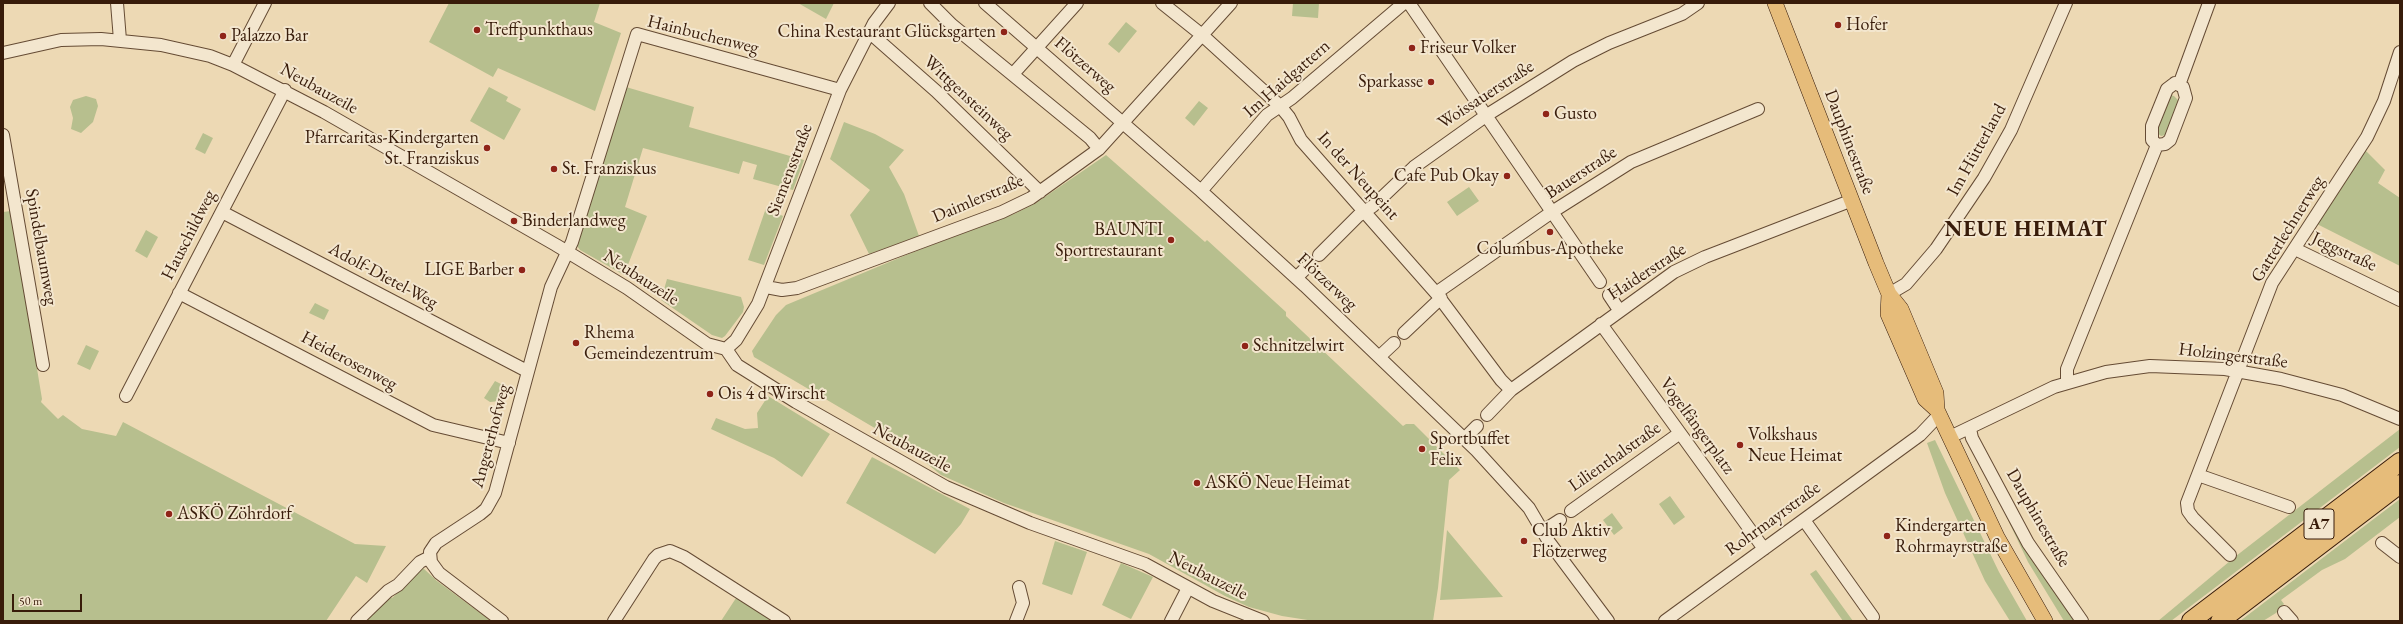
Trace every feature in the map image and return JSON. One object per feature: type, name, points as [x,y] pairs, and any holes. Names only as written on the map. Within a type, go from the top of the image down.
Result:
[{"type":"highway","name":"A7","points":[[2191,621],[2400,462]]},
{"type":"highway","name":"A7","points":[[2220,621],[2400,484]]},
{"type":"main road","name":"Dauphinestraße","points":[[1775,3],[1850,201],[1889,294],[1900,309],[1936,393],[1938,412],[1997,537],[2045,621]]},
{"type":"street","points":[[116,3],[120,40]]},
{"type":"street","points":[[233,65],[265,3]]},
{"type":"street","name":"Siemensstraße","points":[[726,349],[736,340],[766,287],[840,90],[869,32],[889,3]]},
{"type":"street","points":[[930,3],[952,25],[1090,138],[1099,148]]},
{"type":"street","name":"Flötzerweg","points":[[985,3],[1201,191],[1380,357],[1464,439],[1529,508],[1543,531],[1608,621]]},
{"type":"street","points":[[1012,74],[1077,3]]},
{"type":"street","name":"In der Neupeint","points":[[1162,3],[1202,35],[1280,106],[1289,117],[1301,140],[1439,296],[1501,380],[1511,390]]},
{"type":"street","name":"Daimlerstraße","points":[[766,287],[782,290],[797,288],[1002,212],[1040,192],[1099,148],[1124,124],[1230,3]]},
{"type":"street","name":"Im Haidgattern","points":[[1201,191],[1267,115],[1280,106],[1404,3]]},
{"type":"street","points":[[1409,3],[1600,282]]},
{"type":"street","name":"Woissauerstraße","points":[[1319,255],[1365,211],[1424,159],[1487,115],[1573,61],[1609,43],[1682,14],[1698,3]]},
{"type":"street","name":"Im Hütterland","points":[[1889,294],[1906,284],[1936,249],[1979,187],[2011,130],[2066,3]]},
{"type":"street","points":[[2179,85],[2209,3]]},
{"type":"street","name":"Wittgensteinweg","points":[[869,32],[936,91],[1040,192]]},
{"type":"street","name":"Hainbuchenweg","points":[[567,252],[572,242],[637,34],[840,90]]},
{"type":"street","name":"Neubauzeile","points":[[3,53],[61,40],[120,40],[174,48],[210,56],[233,65],[285,90],[567,252],[627,288],[707,344],[726,349],[737,365],[796,402],[946,487],[1023,520],[1146,564],[1235,612],[1263,621]]},
{"type":"street","name":"Gatterlechnerweg","points":[[2230,555],[2188,511],[2187,503],[2272,283],[2368,137],[2384,101],[2400,52]]},
{"type":"street","points":[[2172,84],[2179,85],[2186,92],[2186,98],[2173,134],[2166,144],[2157,145],[2152,140],[2152,126],[2167,89],[2172,84]]},
{"type":"street","name":"Hauschildweg","points":[[126,396],[285,90]]},
{"type":"street","name":"Bauerstraße","points":[[1404,333],[1439,296],[1552,212],[1631,162],[1758,109]]},
{"type":"street","name":"Spindelbaumweg","points":[[3,135],[43,365]]},
{"type":"street","points":[[2066,383],[2067,369],[2157,145]]},
{"type":"street","name":"Haiderstraße","points":[[1487,416],[1511,390],[1674,272],[1705,257],[1850,201]]},
{"type":"street","name":"Adolf-Dietel-Weg","points":[[222,212],[527,371]]},
{"type":"street","name":"Jeggstraße","points":[[2295,249],[2400,300]]},
{"type":"street","name":"Angererhofweg","points":[[357,621],[420,562],[430,557],[430,552],[436,543],[480,514],[492,501],[499,482],[527,371],[551,287],[567,252]]},
{"type":"street","points":[[1296,278],[1309,265]]},
{"type":"street","name":"Heiderosenweg","points":[[179,293],[433,425],[509,443]]},
{"type":"street","points":[[1609,295],[1620,310]]},
{"type":"street","name":"Vogelfängerplatz","points":[[1601,324],[1764,549]]},
{"type":"street","points":[[1380,357],[1394,343]]},
{"type":"street","name":"Holzingerstraße","points":[[1950,437],[1970,429],[2026,399],[2066,383],[2106,372],[2150,366],[2196,366],[2237,371],[2312,386],[2364,403],[2400,419]]},
{"type":"street","name":"Rohrmayrstraße","points":[[1664,621],[1920,435],[1938,412]]},
{"type":"street","points":[[1464,439],[1477,426]]},
{"type":"street","name":"Dauphinestraße","points":[[1970,429],[1972,438],[2028,543],[2082,621]]},
{"type":"street","name":"Lilienthalstraße","points":[[1571,511],[1680,433]]},
{"type":"street","points":[[2198,475],[2290,507]]},
{"type":"street","points":[[1543,531],[1560,520]]},
{"type":"street","points":[[1804,520],[1873,617]]},
{"type":"street","points":[[2382,543],[2400,557]]},
{"type":"street","points":[[614,621],[654,559],[664,552],[670,551],[684,557],[784,621]]},
{"type":"street","points":[[430,557],[439,573],[502,621]]},
{"type":"street","points":[[1016,621],[1022,603],[1019,587]]},
{"type":"street","points":[[1171,621],[1188,588]]},
{"type":"green space","points":[[449,3],[600,3],[594,22],[621,33],[595,111],[498,68],[493,77],[429,42]]},
{"type":"green space","points":[[798,3],[834,3],[826,19]]},
{"type":"green space","points":[[1293,3],[1319,3],[1318,18],[1292,16]]},
{"type":"green space","points":[[1126,22],[1137,31],[1119,53],[1108,44]]},
{"type":"green space","points":[[489,87],[508,97],[506,101],[521,109],[504,140],[470,121]]},
{"type":"green space","points":[[626,87],[694,107],[689,127],[804,160],[793,190],[753,179],[757,165],[743,161],[739,174],[643,148],[625,207],[647,216],[624,275],[580,250],[577,246]]},
{"type":"green space","points":[[2171,95],[2179,101],[2166,135],[2161,136],[2156,132],[2166,100]]},
{"type":"green space","points":[[86,96],[96,99],[98,106],[93,122],[81,133],[71,129],[73,118],[70,107],[73,100]]},
{"type":"green space","points":[[1199,101],[1208,108],[1194,126],[1185,118]]},
{"type":"green space","points":[[844,122],[875,134],[904,150],[889,167],[904,194],[919,236],[869,254],[850,215],[870,190],[830,159]]},
{"type":"green space","points":[[203,133],[213,138],[205,154],[195,149]]},
{"type":"green space","points":[[2364,149],[2385,170],[2378,183],[2400,198],[2400,266],[2317,224]]},
{"type":"green space","points":[[1106,155],[1205,242],[1207,240],[1286,312],[1286,316],[1403,426],[1406,424],[1414,424],[1460,470],[1449,480],[1438,588],[1433,621],[1314,621],[1282,616],[1249,607],[1225,596],[1149,554],[1004,503],[941,475],[925,462],[924,457],[754,357],[752,351],[776,315],[786,305],[911,253],[1014,214],[1036,203]]},
{"type":"green space","points":[[1469,187],[1479,201],[1457,216],[1447,202]]},
{"type":"green space","points":[[766,208],[783,216],[764,265],[748,260]]},
{"type":"green space","name":"ASKÖ Zöhrdorf","points":[[11,211],[42,399],[41,402],[58,419],[63,415],[82,429],[116,436],[123,422],[355,544],[386,546],[367,583],[356,576],[326,621],[3,621],[3,212]]},
{"type":"green space","points":[[146,230],[158,237],[147,258],[135,251]]},
{"type":"green space","points":[[667,279],[741,297],[744,307],[743,312],[725,336],[722,338],[712,335],[661,300]]},
{"type":"green space","points":[[315,303],[329,310],[324,320],[309,313]]},
{"type":"green space","points":[[86,345],[99,351],[90,370],[77,364]]},
{"type":"green space","points":[[495,381],[505,386],[500,401],[490,402],[484,398]]},
{"type":"green space","points":[[768,396],[830,434],[802,477],[774,458],[711,429],[716,418],[745,429],[758,428],[757,413]]},
{"type":"green space","points":[[2400,429],[2400,447],[2171,621],[2158,621],[2236,556]]},
{"type":"green space","points":[[1969,438],[2075,621],[2064,621],[2028,562]]},
{"type":"green space","points":[[1935,440],[1999,572],[2027,621],[2010,621],[1985,581],[1945,493],[1927,443]]},
{"type":"green space","points":[[872,457],[970,509],[961,524],[935,554],[846,503]]},
{"type":"green space","points":[[1670,496],[1685,517],[1674,525],[1659,504]]},
{"type":"green space","points":[[2400,499],[2400,517],[2345,559],[2322,570],[2281,600],[2284,604],[2276,613],[2263,621],[2240,621]]},
{"type":"green space","points":[[1612,513],[1623,528],[1614,535],[1603,520]]},
{"type":"green space","points":[[1447,530],[1503,597],[1440,600]]},
{"type":"green space","points":[[1055,541],[1087,552],[1072,595],[1042,584]]},
{"type":"green space","points":[[1121,563],[1153,577],[1131,619],[1102,605]]},
{"type":"green space","points":[[423,568],[437,581],[491,621],[363,621],[389,596],[392,598]]},
{"type":"green space","points":[[1816,570],[1853,621],[1843,621],[1810,574]]},
{"type":"green space","points":[[738,595],[778,621],[721,621]]},
{"type":"place","name":"Hofer","points":[[1838,25]]},
{"type":"place","name":"Treffpunkthaus","points":[[477,30]]},
{"type":"place","name":"China Restaurant Glücksgarten","points":[[1004,32]]},
{"type":"place","name":"Palazzo Bar","points":[[223,36]]},
{"type":"place","name":"Friseur Volker","points":[[1412,48]]},
{"type":"place","name":"Sparkasse","points":[[1431,82]]},
{"type":"place","name":"Gusto","points":[[1546,114]]},
{"type":"place","name":"Pfarrcaritas-Kindergarten St. Franziskus","points":[[487,148]]},
{"type":"place","name":"St. Franziskus","points":[[554,169]]},
{"type":"place","name":"Cafe Pub Okay","points":[[1507,176]]},
{"type":"place","name":"Binderlandweg","points":[[514,221]]},
{"type":"place","name":"Columbus-Apotheke","points":[[1550,232]]},
{"type":"place","name":"BAUNTI Sportrestaurant","points":[[1171,240]]},
{"type":"place","name":"LIGE Barber","points":[[522,270]]},
{"type":"place","name":"Rhema Gemeindezentrum","points":[[576,343]]},
{"type":"place","name":"Schnitzelwirt","points":[[1245,346]]},
{"type":"place","name":"Ois 4 d'Wirscht","points":[[710,394]]},
{"type":"place","name":"Volkshaus Neue Heimat","points":[[1740,445]]},
{"type":"place","name":"Sportbuffet Felix","points":[[1422,449]]},
{"type":"place","name":"ASKÖ Neue Heimat","points":[[1197,483]]},
{"type":"place","name":"ASKÖ Zöhrdorf","points":[[169,514]]},
{"type":"place","name":"Kindergarten Rohrmayrstraße","points":[[1887,536]]},
{"type":"place","name":"Club Aktiv Flötzerweg","points":[[1524,541]]},
{"type":"district","name":"NEUE HEIMAT","points":[[2026,230]]}]
